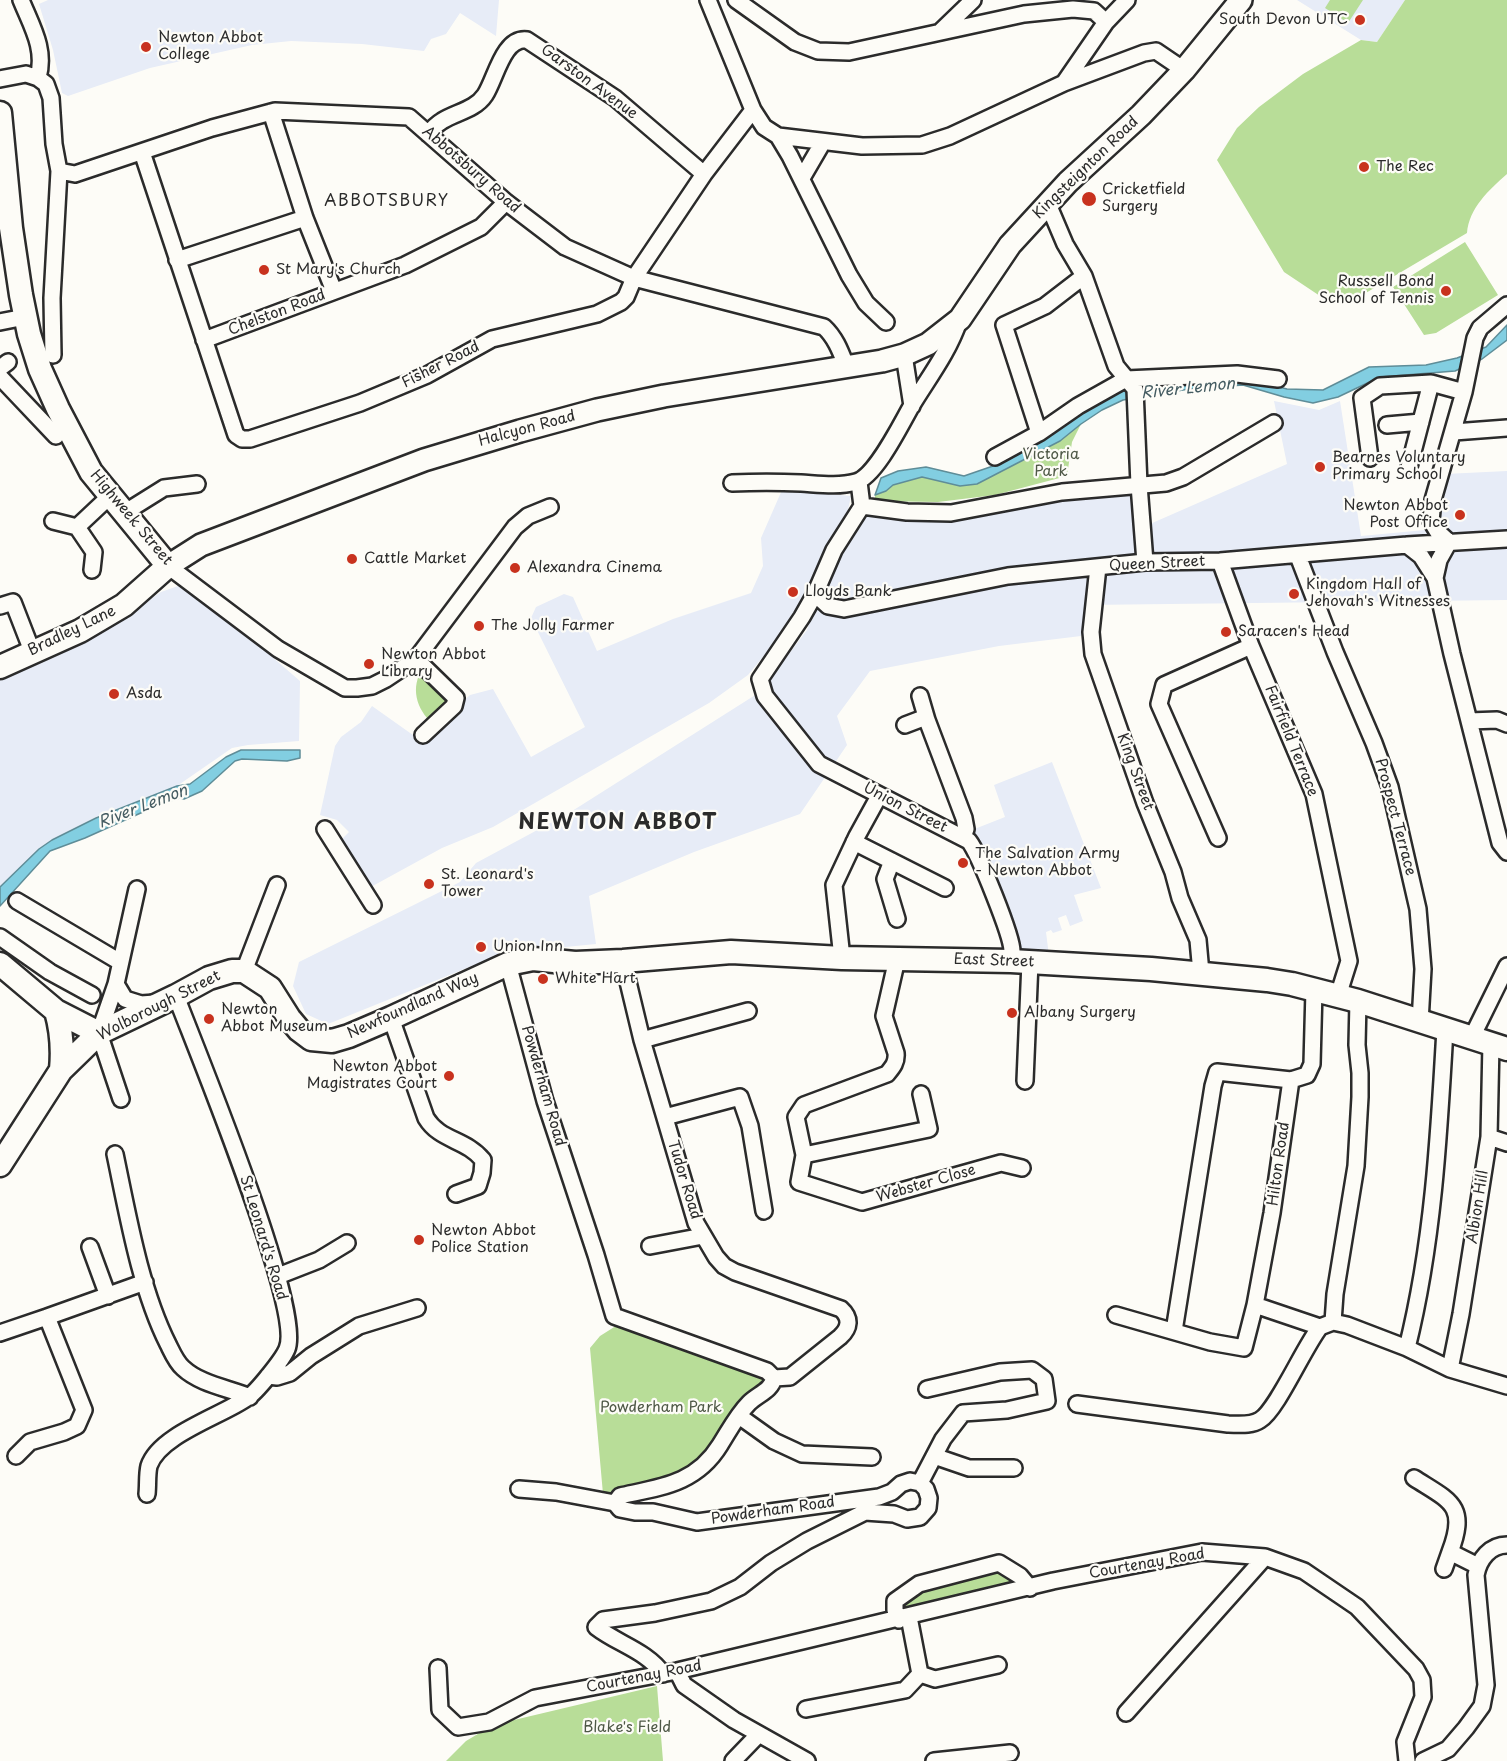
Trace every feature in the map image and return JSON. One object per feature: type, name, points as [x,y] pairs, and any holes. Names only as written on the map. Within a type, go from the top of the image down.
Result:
[{"type":"main road","name":"Kingsteignton Road","points":[[904,355],[928,344],[960,319],[1010,245],[1068,182],[1141,116],[1184,70],[1241,0]]},
{"type":"main road","name":"Highweek Street","points":[[0,113],[11,228],[25,317],[40,369],[91,472],[168,566]]},
{"type":"main road","name":"Halcyon Road","points":[[168,566],[201,545],[424,460],[483,441],[597,410],[664,396],[847,368],[904,355]]},
{"type":"main road","name":"Bradley Lane","points":[[0,667],[80,631],[124,605],[168,566]]},
{"type":"main road","name":"East Street","points":[[508,964],[533,958],[575,963],[731,952],[842,958],[1020,961],[1200,973],[1267,980],[1314,990],[1490,1043]]},
{"type":"main road","points":[[0,964],[56,1011],[99,1033]]},
{"type":"main road","name":"Newfoundland Way","points":[[244,971],[270,988],[299,1030],[311,1039],[332,1041],[391,1018],[508,964]]},
{"type":"main road","name":"Wolborough Street","points":[[0,1166],[61,1070],[99,1033],[209,978],[232,971],[244,971]]},
{"type":"main road","points":[[56,1011],[63,1048],[61,1070]]},
{"type":"street","points":[[21,0],[42,56],[38,78]]},
{"type":"street","points":[[708,0],[753,110],[764,126],[777,136],[802,178],[849,275],[866,303],[886,322]]},
{"type":"street","points":[[736,0],[795,42],[818,51],[849,52],[1024,14],[1073,9],[1094,10],[1106,22]]},
{"type":"street","points":[[941,31],[973,0]]},
{"type":"street","points":[[1064,82],[1106,22],[1127,0]]},
{"type":"street","name":"Garston Avenue","points":[[428,134],[440,122],[467,110],[484,96],[512,43],[519,39],[527,40],[615,98],[704,174]]},
{"type":"street","points":[[777,136],[862,146],[922,145],[950,136],[1064,82],[1144,53],[1156,51],[1184,70]]},
{"type":"street","points":[[0,79],[26,74],[38,78],[46,84],[51,98],[54,144],[59,171],[52,298],[53,355]]},
{"type":"street","name":"Fisher Road","points":[[204,340],[236,435],[242,439],[250,439],[360,403],[427,375],[492,339],[605,311],[626,297],[634,278],[704,174],[753,110]]},
{"type":"street","points":[[271,112],[305,218],[334,291]]},
{"type":"street","name":"Abbotsbury Road","points":[[59,171],[75,174],[212,128],[271,112],[409,117],[506,202],[565,247],[634,278],[824,327],[831,333],[847,368]]},
{"type":"street","points":[[802,178],[823,142]]},
{"type":"street","points":[[142,152],[204,340]]},
{"type":"street","name":"Chelston Road","points":[[204,340],[398,268],[481,228],[506,202]]},
{"type":"street","points":[[1048,204],[1065,244],[1084,276],[1116,366],[1132,391],[1145,562]]},
{"type":"street","points":[[177,260],[305,218]]},
{"type":"street","points":[[1039,434],[1004,325],[1045,306],[1084,276]]},
{"type":"street","points":[[1436,578],[1442,550],[1449,542],[1437,531],[1431,521],[1433,500],[1454,432],[1474,343],[1480,328],[1507,305]]},
{"type":"street","points":[[0,322],[25,317]]},
{"type":"street","points":[[732,483],[843,485],[859,482],[879,461],[946,353],[960,319]]},
{"type":"street","points":[[904,355],[912,406]]},
{"type":"street","points":[[995,457],[1039,434],[1078,406],[1132,391],[1237,374],[1278,379]]},
{"type":"street","points":[[0,377],[56,436]]},
{"type":"street","points":[[1370,458],[1362,398],[1380,386],[1431,383],[1464,392]]},
{"type":"street","points":[[1409,467],[1431,383]]},
{"type":"street","points":[[1387,425],[1421,422]]},
{"type":"street","points":[[862,506],[907,512],[951,513],[1062,492],[1166,483],[1183,477],[1274,423]]},
{"type":"street","points":[[1454,432],[1507,428]]},
{"type":"street","points":[[815,594],[834,550],[862,506],[859,482]]},
{"type":"street","points":[[77,527],[117,504],[164,488],[197,484]]},
{"type":"street","points":[[423,735],[454,706],[456,698],[416,659],[515,527],[528,516],[550,507]]},
{"type":"street","points":[[53,520],[77,527],[94,552],[92,570]]},
{"type":"street","name":"Queen Street","points":[[815,594],[828,606],[844,609],[1008,576],[1145,562],[1220,561],[1507,539]]},
{"type":"street","points":[[1407,545],[1421,556],[1436,578],[1500,843],[1507,852]]},
{"type":"street","name":"Prospect Terrace","points":[[1298,556],[1335,652],[1383,765],[1393,798],[1418,909],[1423,969],[1420,1022]]},
{"type":"street","name":"Fairfield Terrace","points":[[1220,561],[1251,646],[1314,794],[1348,962],[1348,999],[1360,1072],[1356,1166],[1335,1293],[1326,1325]]},
{"type":"street","name":"Highweek Street","points":[[168,566],[278,649],[345,688],[372,686],[416,659]]},
{"type":"street","name":"King Street","points":[[1098,567],[1091,632],[1094,654],[1145,803],[1173,872],[1180,898],[1198,939],[1200,973]]},
{"type":"street","name":"Union Street","points":[[815,594],[760,680],[765,696],[819,764],[963,838],[973,846],[1006,928],[1012,950],[1020,961],[1025,1081]]},
{"type":"street","points":[[0,606],[13,602],[32,651]]},
{"type":"street","points":[[1218,838],[1159,704],[1164,685],[1251,646]]},
{"type":"street","points":[[920,696],[964,818],[966,829],[963,838]]},
{"type":"street","points":[[905,725],[926,717]]},
{"type":"street","points":[[1469,721],[1497,720],[1507,724]]},
{"type":"street","points":[[842,958],[834,885],[879,796]]},
{"type":"street","points":[[325,829],[373,905]]},
{"type":"street","points":[[854,842],[945,888]]},
{"type":"street","points":[[892,861],[885,879],[897,919]]},
{"type":"street","points":[[244,971],[277,885]]},
{"type":"street","points":[[121,1099],[99,1033],[116,984],[136,889]]},
{"type":"street","points":[[17,900],[120,962]]},
{"type":"street","points":[[0,937],[50,972],[92,994]]},
{"type":"street","name":"Webster Close","points":[[897,959],[884,1016],[897,1059],[887,1074],[804,1105],[796,1118],[804,1155],[799,1182],[862,1202],[1001,1163],[1022,1168]]},
{"type":"street","name":"Tudor Road","points":[[623,961],[642,1040],[696,1223],[716,1257],[724,1266],[841,1309],[847,1314],[847,1330],[840,1337],[790,1377],[774,1378]]},
{"type":"street","name":"Powderham Road","points":[[508,964],[545,1101],[614,1316],[767,1371],[774,1378]]},
{"type":"street","points":[[1490,1043],[1507,966]]},
{"type":"street","points":[[36,994],[50,972]]},
{"type":"street","points":[[116,984],[125,999],[141,1004],[170,999]]},
{"type":"street","points":[[1116,1315],[1174,1331],[1217,1072],[1291,1080],[1308,1075],[1312,1064],[1314,990]]},
{"type":"street","name":"St Leonard's Road","points":[[147,1494],[149,1466],[164,1444],[184,1431],[250,1397],[287,1349],[289,1339],[278,1276],[249,1188],[170,999]]},
{"type":"street","points":[[642,1040],[748,1011]]},
{"type":"street","points":[[391,1018],[426,1118],[431,1126],[446,1136],[475,1149],[483,1160],[478,1186],[456,1194]]},
{"type":"street","points":[[1407,1348],[1419,1299],[1437,1159],[1445,1029]]},
{"type":"street","name":"Albion Hill","points":[[1450,1369],[1489,1137],[1490,1043]]},
{"type":"street","name":"Hilton Road","points":[[1174,1331],[1210,1342],[1244,1348],[1255,1305],[1272,1212],[1291,1080]]},
{"type":"street","points":[[804,1155],[929,1129],[921,1094]]},
{"type":"street","points":[[665,1117],[740,1097],[750,1126],[764,1210]]},
{"type":"street","points":[[1489,1137],[1507,1143]]},
{"type":"street","points":[[115,1154],[145,1282],[159,1326],[180,1366],[208,1382],[250,1397]]},
{"type":"street","points":[[650,1246],[703,1236]]},
{"type":"street","points":[[278,1276],[320,1260],[347,1243]]},
{"type":"street","points":[[90,1246],[108,1296]]},
{"type":"street","points":[[0,1333],[145,1282]]},
{"type":"street","points":[[1255,1305],[1326,1325],[1347,1324],[1407,1348],[1450,1369],[1507,1386]]},
{"type":"street","points":[[268,1376],[277,1377],[290,1373],[311,1356],[358,1326],[417,1308]]},
{"type":"street","points":[[16,1456],[30,1442],[77,1426],[84,1410],[47,1317]]},
{"type":"street","points":[[1077,1404],[1228,1424],[1251,1424],[1259,1421],[1281,1393],[1326,1325]]},
{"type":"street","points":[[920,1483],[943,1439],[963,1413],[1007,1410],[1047,1401],[1044,1379],[1032,1370],[1000,1372],[927,1389]]},
{"type":"street","points":[[615,1503],[620,1496],[678,1481],[695,1474],[708,1463],[750,1402],[772,1386],[774,1378]]},
{"type":"street","points":[[739,1416],[774,1441],[802,1454],[872,1457]]},
{"type":"street","points":[[934,1456],[969,1468],[1014,1468]]},
{"type":"street","points":[[1414,1478],[1452,1503],[1458,1522],[1456,1537],[1444,1569]]},
{"type":"street","name":"Powderham Road","points":[[519,1489],[556,1492],[615,1503],[620,1509],[653,1512],[697,1522],[879,1497],[892,1492],[910,1480],[920,1483],[926,1489],[929,1498],[928,1508],[920,1517],[907,1519],[894,1514],[865,1512],[807,1541],[771,1563],[740,1587],[711,1601],[655,1613],[603,1620],[596,1627],[670,1673]]},
{"type":"street","points":[[1424,1761],[1448,1749],[1482,1706],[1486,1685],[1476,1575],[1478,1566],[1489,1550],[1500,1545],[1507,1545]]},
{"type":"street","name":"Courtenay Road","points":[[438,1668],[440,1710],[458,1727],[489,1722],[535,1698],[670,1673],[1030,1588],[1202,1552],[1265,1557],[1304,1571],[1357,1606],[1416,1669],[1422,1680],[1423,1697],[1405,1742],[1407,1761]]},
{"type":"street","points":[[1450,1552],[1478,1566]]},
{"type":"street","points":[[1126,1713],[1265,1557]]},
{"type":"street","points":[[920,1674],[904,1618],[896,1610],[895,1601],[919,1584],[999,1563],[1020,1576],[1030,1588]]},
{"type":"street","points":[[920,1674],[935,1679],[998,1665]]},
{"type":"street","points":[[670,1673],[734,1720],[807,1761]]},
{"type":"street","points":[[806,1709],[905,1690],[920,1674]]},
{"type":"street","points":[[733,1761],[759,1734]]},
{"type":"street","points":[[934,1761],[1010,1753]]},
{"type":"shaded area","name":"Newton Abbot College","points":[[48,0],[499,0],[496,36],[460,13],[446,34],[431,39],[424,51],[362,44],[291,41],[252,45],[150,68],[68,96],[62,93],[53,50],[39,4]]},
{"type":"shaded area","name":"South Devon UTC","points":[[1297,0],[1405,0],[1377,42],[1361,40]]},
{"type":"shaded area","points":[[1274,401],[1319,410],[1340,401],[1361,536],[1425,530],[1445,474],[1507,471],[1507,600],[1086,605],[1081,636],[999,646],[870,671],[837,716],[847,745],[800,814],[694,852],[589,896],[596,944],[504,953],[328,1024],[306,1014],[293,986],[299,962],[460,882],[476,863],[569,813],[760,692],[807,630],[816,600],[868,511],[1025,502],[1148,491],[1150,524],[1287,464]]},
{"type":"shaded area","points":[[782,490],[851,496],[848,510],[806,595],[782,634],[748,675],[709,703],[493,827],[442,848],[369,888],[339,842],[349,832],[337,820],[320,815],[335,746],[341,737],[361,722],[372,706],[420,740],[470,695],[493,689],[531,757],[585,727],[531,618],[536,607],[564,594],[573,597],[597,651],[673,619],[751,593],[763,566],[761,538]]},
{"type":"shaded area","points":[[178,586],[227,618],[300,681],[299,741],[232,748],[177,786],[96,817],[39,849],[0,887],[0,674],[118,620],[161,592]]},
{"type":"shaded area","points":[[1052,762],[1101,888],[1074,895],[1083,921],[1070,926],[1066,915],[1058,918],[1062,930],[1053,933],[1051,930],[1046,932],[1049,956],[1021,954],[972,830],[1005,817],[994,785]]},
{"type":"green space","points":[[1330,0],[1363,0],[1348,23],[1325,8]]},
{"type":"green space","name":"The Rec","points":[[1405,0],[1507,0],[1507,174],[1487,193],[1476,208],[1467,233],[1359,297],[1323,298],[1284,272],[1217,160],[1237,128],[1259,107],[1303,74],[1361,40],[1377,42]]},
{"type":"green space","name":"Russsell Bond School of Tennis","points":[[1465,242],[1498,295],[1436,333],[1424,335],[1393,287]]},
{"type":"green space","name":"Victoria Park","points":[[1081,424],[1072,442],[1067,476],[995,495],[938,502],[875,501],[875,495],[886,491],[893,485],[922,477],[960,486],[977,484],[1060,441]]},
{"type":"green space","points":[[423,668],[453,697],[433,724],[422,712],[417,698],[417,683]]},
{"type":"green space","name":"Powderham Park","points":[[619,1324],[768,1379],[699,1464],[677,1477],[621,1492],[603,1494],[590,1348],[600,1336]]},
{"type":"green space","points":[[997,1570],[1015,1578],[1019,1585],[902,1612],[902,1603],[921,1587]]},
{"type":"green space","name":"Blake's Field","points":[[657,1686],[663,1761],[446,1761],[466,1741],[493,1725]]},
{"type":"water","name":"River Lemon","points":[[1507,325],[1507,340],[1482,359],[1455,371],[1380,377],[1338,397],[1313,403],[1243,385],[1189,389],[1123,400],[1102,410],[1060,441],[977,484],[960,486],[922,477],[893,485],[886,491],[875,495],[881,478],[898,471],[926,467],[964,476],[993,466],[1118,392],[1176,384],[1251,380],[1287,389],[1323,390],[1369,367],[1426,365],[1457,358],[1486,347]]},
{"type":"water","name":"River Lemon","points":[[241,750],[300,750],[300,758],[287,761],[242,759],[235,761],[202,791],[184,799],[163,803],[50,851],[0,906],[0,887],[39,849],[52,840],[96,818],[177,786],[190,784],[226,757]]},
{"type":"place","name":"South Devon UTC","points":[[1360,20]]},
{"type":"place","name":"Newton Abbot College","points":[[146,47]]},
{"type":"place","name":"The Rec","points":[[1364,167]]},
{"type":"place","name":"Cricketfield Surgery","points":[[1089,199]]},
{"type":"place","name":"St Mary's Church","points":[[264,270]]},
{"type":"place","name":"Russsell Bond School of Tennis","points":[[1446,291]]},
{"type":"place","name":"Bearnes Voluntary Primary School","points":[[1320,467]]},
{"type":"place","name":"Newton Abbot Post Office","points":[[1460,515]]},
{"type":"place","name":"Cattle Market","points":[[352,559]]},
{"type":"place","name":"Alexandra Cinema","points":[[515,568]]},
{"type":"place","name":"Lloyds Bank","points":[[793,592]]},
{"type":"place","name":"Kingdom Hall of Jehovah's Witnesses","points":[[1294,594]]},
{"type":"place","name":"The Jolly Farmer","points":[[479,626]]},
{"type":"place","name":"Saracen's Head","points":[[1226,632]]},
{"type":"place","name":"Newton Abbot Library","points":[[369,664]]},
{"type":"place","name":"Asda","points":[[114,694]]},
{"type":"place","name":"The Salvation Army - Newton Abbot","points":[[963,863]]},
{"type":"place","name":"St. Leonard's Tower","points":[[429,884]]},
{"type":"place","name":"Union Inn","points":[[481,947]]},
{"type":"place","name":"White Hart","points":[[543,979]]},
{"type":"place","name":"Albany Surgery","points":[[1012,1013]]},
{"type":"place","name":"Newton Abbot Museum","points":[[209,1019]]},
{"type":"place","name":"Newton Abbot Magistrates Court","points":[[449,1076]]},
{"type":"place","name":"Newton Abbot Police Station","points":[[419,1240]]},
{"type":"district","name":"ABBOTSBURY","points":[[387,202]]},
{"type":"district","name":"NEWTON ABBOT","points":[[618,823]]}]
